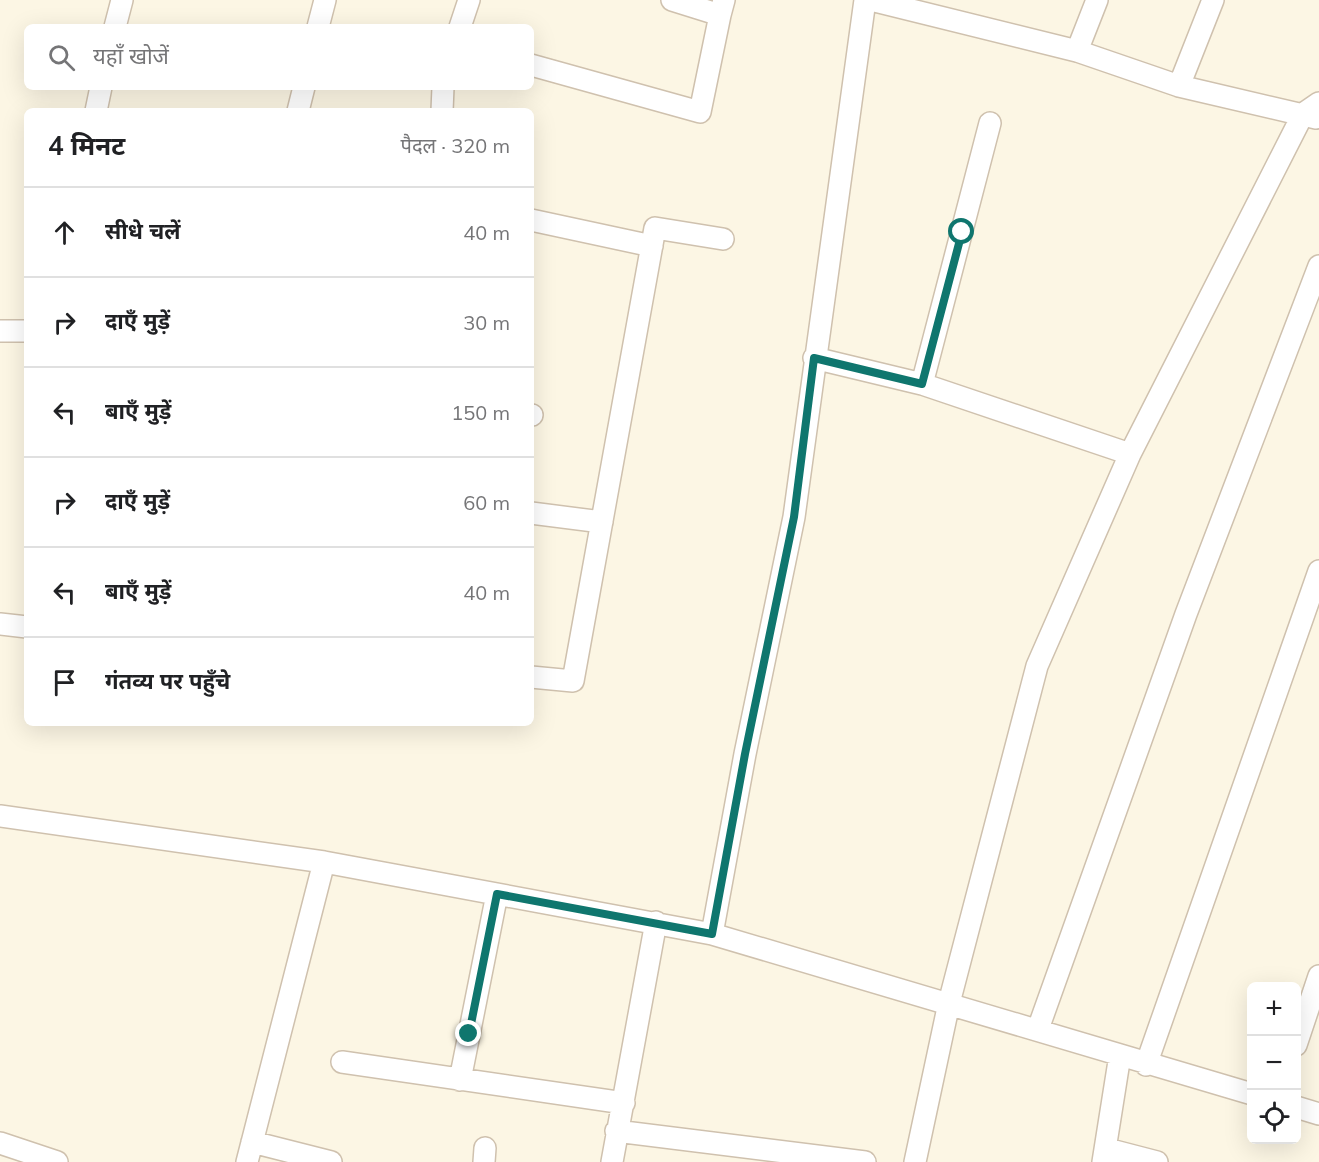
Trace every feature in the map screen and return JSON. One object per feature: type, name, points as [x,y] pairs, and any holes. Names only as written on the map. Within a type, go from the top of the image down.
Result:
[{"type":"street","points":[[116,24],[122,0]]},
{"type":"street","points":[[319,24],[325,0]]},
{"type":"street","points":[[461,24],[469,0]]},
{"type":"street","points":[[534,66],[700,112],[722,8],[672,0]]},
{"type":"street","points":[[712,934],[745,754],[794,517],[814,358],[865,0]]},
{"type":"street","points":[[871,0],[919,5],[1077,51],[1179,86],[1314,112],[1130,454],[1037,666],[949,1003],[915,1162]]},
{"type":"street","points":[[1077,51],[1097,0]]},
{"type":"street","points":[[1179,86],[1213,0]]},
{"type":"street","points":[[97,108],[100,90]]},
{"type":"street","points":[[299,108],[303,90]]},
{"type":"street","points":[[442,108],[443,90]]},
{"type":"street","points":[[922,384],[990,123]]},
{"type":"street","points":[[534,221],[652,246]]},
{"type":"street","points":[[534,676],[573,681],[655,228],[723,238]]},
{"type":"street","points":[[1038,1029],[1182,625],[1319,266]]},
{"type":"street","points":[[0,331],[24,331]]},
{"type":"street","points":[[814,358],[922,384],[1130,454]]},
{"type":"street","points":[[534,513],[602,522]]},
{"type":"street","points":[[1146,1065],[1319,571]]},
{"type":"street","points":[[0,624],[24,627]]},
{"type":"street","points":[[0,816],[324,862],[712,934],[1038,1029],[1146,1065],[1247,1093]]},
{"type":"street","points":[[324,862],[249,1152],[331,1162]]},
{"type":"street","points":[[460,1080],[497,894]]},
{"type":"street","points":[[612,1162],[657,922]]},
{"type":"street","points":[[1299,1036],[1319,976]]},
{"type":"street","points":[[1120,1055],[1105,1155],[1157,1162]]},
{"type":"street","points":[[342,1062],[624,1103]]},
{"type":"street","points":[[1301,1109],[1319,1114]]},
{"type":"street","points":[[616,1131],[865,1162]]},
{"type":"street","points":[[0,1143],[57,1162]]},
{"type":"route","points":[[469,1034],[497,894],[712,934],[745,754],[794,517],[814,358],[922,384],[962,232]]}]
